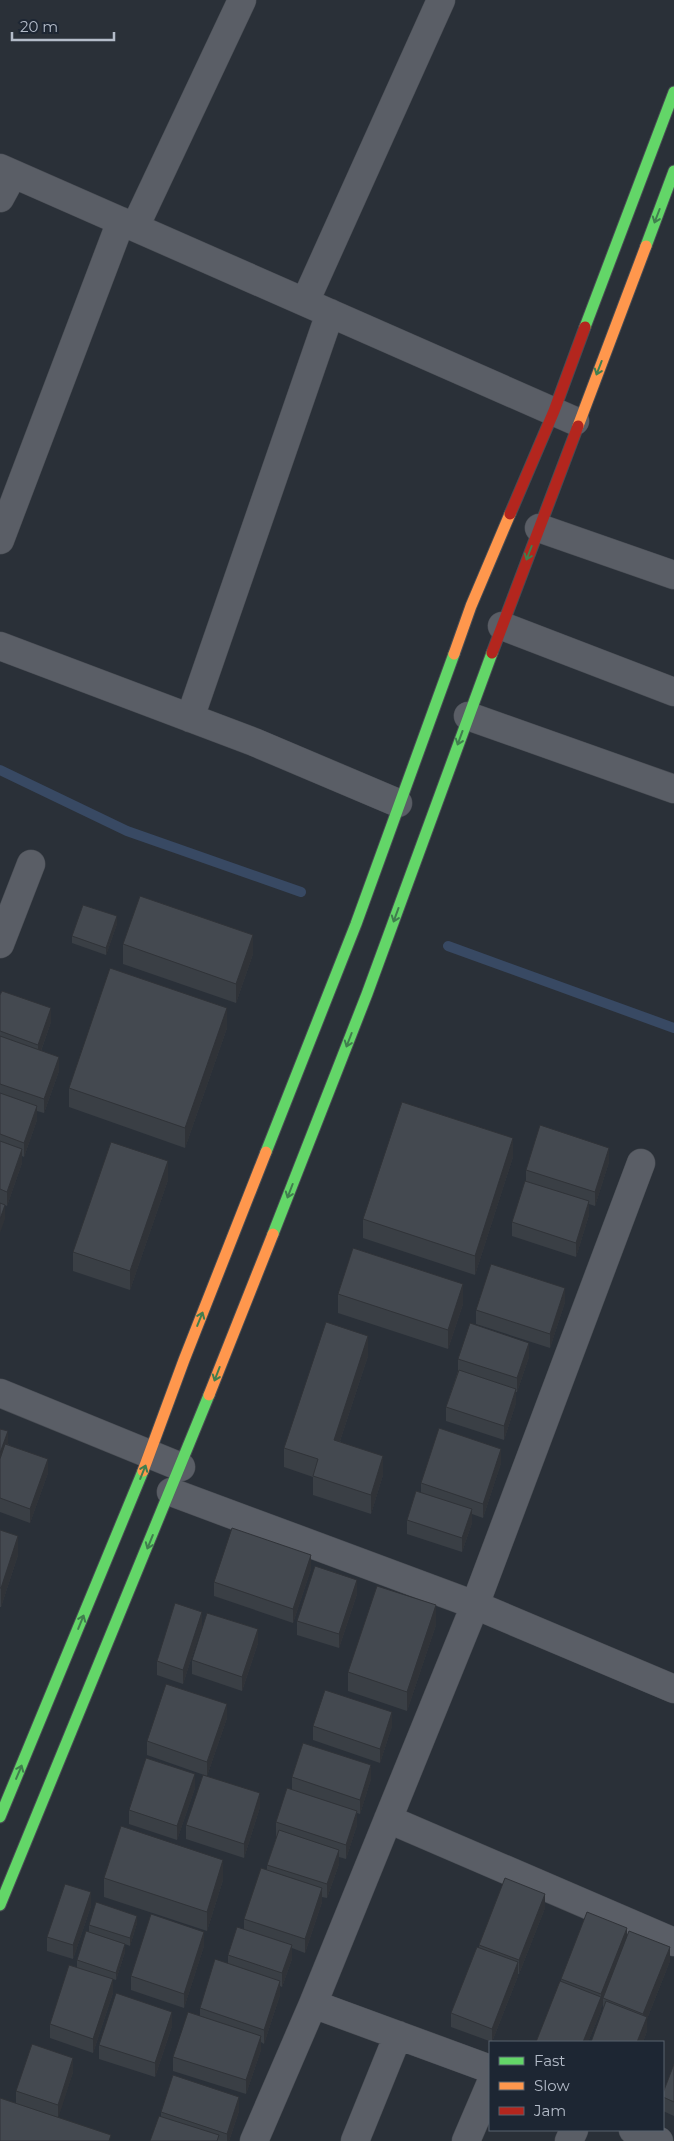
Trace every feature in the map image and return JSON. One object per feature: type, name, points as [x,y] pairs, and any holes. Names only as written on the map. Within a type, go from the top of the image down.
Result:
[{"type":"main road","points":[[0,1817],[150,1455],[184,1360],[360,925],[398,803],[470,606],[554,411],[674,92]]},
{"type":"main road","points":[[0,1905],[176,1479],[674,171]]},
{"type":"street","points":[[0,540],[128,224],[242,0]]},
{"type":"street","points":[[305,302],[441,0]]},
{"type":"street","points":[[0,198],[7,171],[579,422]]},
{"type":"street","points":[[190,718],[330,313]]},
{"type":"street","points":[[539,528],[674,574]]},
{"type":"street","points":[[502,626],[674,692]]},
{"type":"street","points":[[0,646],[254,742],[398,803]]},
{"type":"street","points":[[468,716],[674,789]]},
{"type":"street","points":[[0,944],[31,864]]},
{"type":"street","points":[[254,2141],[313,2004],[475,1605],[641,1163]]},
{"type":"street","points":[[0,1393],[150,1455],[176,1479],[674,1689]]},
{"type":"street","points":[[388,1819],[674,1942]]},
{"type":"street","points":[[313,2004],[489,2069]]},
{"type":"street","points":[[355,2141],[398,2035]]},
{"type":"street","points":[[466,2141],[489,2087]]},
{"type":"street","points":[[635,2131],[659,2141]]},
{"type":"building","points":[[140,896],[253,935],[236,984],[123,944]]},
{"type":"building","points":[[83,905],[117,916],[106,948],[72,936]]},
{"type":"building","points":[[110,968],[227,1008],[185,1128],[69,1088]]},
{"type":"building","points":[[2,991],[51,1008],[38,1045],[0,1031],[0,995]]},
{"type":"building","points":[[0,1036],[59,1057],[44,1099],[0,1084]]},
{"type":"building","points":[[0,1093],[37,1106],[24,1143],[0,1134]]},
{"type":"building","points":[[402,1102],[513,1138],[475,1256],[363,1219]]},
{"type":"building","points":[[540,1125],[609,1148],[595,1192],[526,1170]]},
{"type":"building","points":[[0,1141],[22,1149],[7,1192],[0,1189]]},
{"type":"building","points":[[111,1142],[168,1161],[130,1271],[73,1252]]},
{"type":"building","points":[[525,1181],[589,1201],[576,1243],[512,1222]]},
{"type":"building","points":[[0,1203],[5,1205],[0,1219]]},
{"type":"building","points":[[353,1248],[463,1284],[448,1330],[338,1294]]},
{"type":"building","points":[[491,1264],[565,1288],[550,1334],[476,1310]]},
{"type":"building","points":[[326,1322],[368,1336],[334,1440],[383,1456],[371,1495],[313,1476],[318,1459],[284,1448]]},
{"type":"building","points":[[470,1323],[529,1343],[517,1378],[458,1359]]},
{"type":"building","points":[[459,1370],[516,1389],[504,1426],[446,1407]]},
{"type":"building","points":[[439,1428],[501,1449],[483,1504],[421,1483]]},
{"type":"building","points":[[0,1429],[8,1431],[0,1453]]},
{"type":"building","points":[[5,1444],[48,1459],[30,1509],[0,1498],[0,1459]]},
{"type":"building","points":[[416,1491],[472,1509],[462,1538],[407,1520]]},
{"type":"building","points":[[232,1528],[311,1555],[293,1609],[214,1582]]},
{"type":"building","points":[[0,1530],[18,1536],[1,1588],[0,1588]]},
{"type":"building","points":[[315,1566],[357,1580],[339,1634],[297,1621]]},
{"type":"building","points":[[377,1586],[436,1605],[407,1692],[348,1672]]},
{"type":"building","points":[[175,1603],[202,1612],[183,1670],[157,1661]]},
{"type":"building","points":[[207,1613],[258,1629],[242,1677],[192,1660]]},
{"type":"building","points":[[166,1684],[227,1704],[207,1762],[147,1741]]},
{"type":"building","points":[[325,1690],[392,1712],[380,1749],[313,1726]]},
{"type":"building","points":[[303,1743],[371,1765],[360,1800],[292,1777]]},
{"type":"building","points":[[146,1758],[195,1774],[177,1826],[129,1810]]},
{"type":"building","points":[[203,1775],[260,1793],[244,1844],[186,1825]]},
{"type":"building","points":[[287,1788],[357,1811],[346,1845],[276,1822]]},
{"type":"building","points":[[121,1826],[223,1860],[207,1912],[104,1878]]},
{"type":"building","points":[[279,1830],[339,1850],[327,1884],[267,1865]]},
{"type":"building","points":[[261,1868],[322,1888],[305,1939],[244,1919]]},
{"type":"building","points":[[505,1878],[545,1894],[519,1960],[479,1945]]},
{"type":"building","points":[[65,1884],[91,1892],[73,1945],[47,1937]]},
{"type":"building","points":[[96,1902],[137,1916],[130,1938],[89,1925]]},
{"type":"building","points":[[587,1912],[627,1928],[601,1994],[561,1979]]},
{"type":"building","points":[[151,1914],[204,1932],[184,1994],[131,1976]]},
{"type":"building","points":[[237,1927],[292,1945],[282,1973],[228,1955]]},
{"type":"building","points":[[86,1931],[125,1944],[116,1973],[77,1960]]},
{"type":"building","points":[[629,1931],[670,1947],[643,2014],[603,1998]]},
{"type":"building","points":[[477,1947],[518,1962],[492,2029],[451,2013]]},
{"type":"building","points":[[215,1959],[280,1981],[264,2030],[200,2008]]},
{"type":"building","points":[[69,1965],[113,1979],[93,2039],[50,2024]]},
{"type":"building","points":[[560,1981],[601,1997],[583,2041],[536,2041]]},
{"type":"building","points":[[116,1993],[172,2012],[155,2063],[99,2045]]},
{"type":"building","points":[[606,2001],[647,2017],[637,2041],[591,2041]]},
{"type":"building","points":[[188,2012],[261,2036],[246,2080],[173,2057]]},
{"type":"building","points":[[32,2044],[73,2058],[58,2105],[16,2091]]},
{"type":"building","points":[[674,2064],[674,2102],[664,2097],[664,2090]]},
{"type":"building","points":[[173,2075],[239,2097],[227,2134],[161,2112]]},
{"type":"building","points":[[0,2098],[111,2135],[109,2141],[0,2141]]},
{"type":"building","points":[[159,2116],[219,2135],[217,2141],[150,2141]]},
{"type":"waterway","points":[[0,770],[127,831],[301,892]]},
{"type":"waterway","points":[[448,946],[674,1028]]},
{"type":"traffic: fast","points":[[585,327],[674,92]]},
{"type":"traffic: fast","points":[[646,246],[674,171]]},
{"type":"traffic: fast","points":[[273,1234],[367,994],[492,653]]},
{"type":"traffic: fast","points":[[266,1152],[356,924],[454,654]]},
{"type":"traffic: fast","points":[[0,1905],[209,1395]]},
{"type":"traffic: fast","points":[[0,1817],[143,1471]]},
{"type":"traffic: slow","points":[[578,426],[646,246]]},
{"type":"traffic: slow","points":[[454,654],[471,606],[510,514]]},
{"type":"traffic: slow","points":[[143,1471],[184,1360],[266,1152]]},
{"type":"traffic: slow","points":[[209,1395],[273,1234]]},
{"type":"traffic: jam","points":[[510,514],[554,411],[585,327]]},
{"type":"traffic: jam","points":[[492,653],[578,426]]}]
